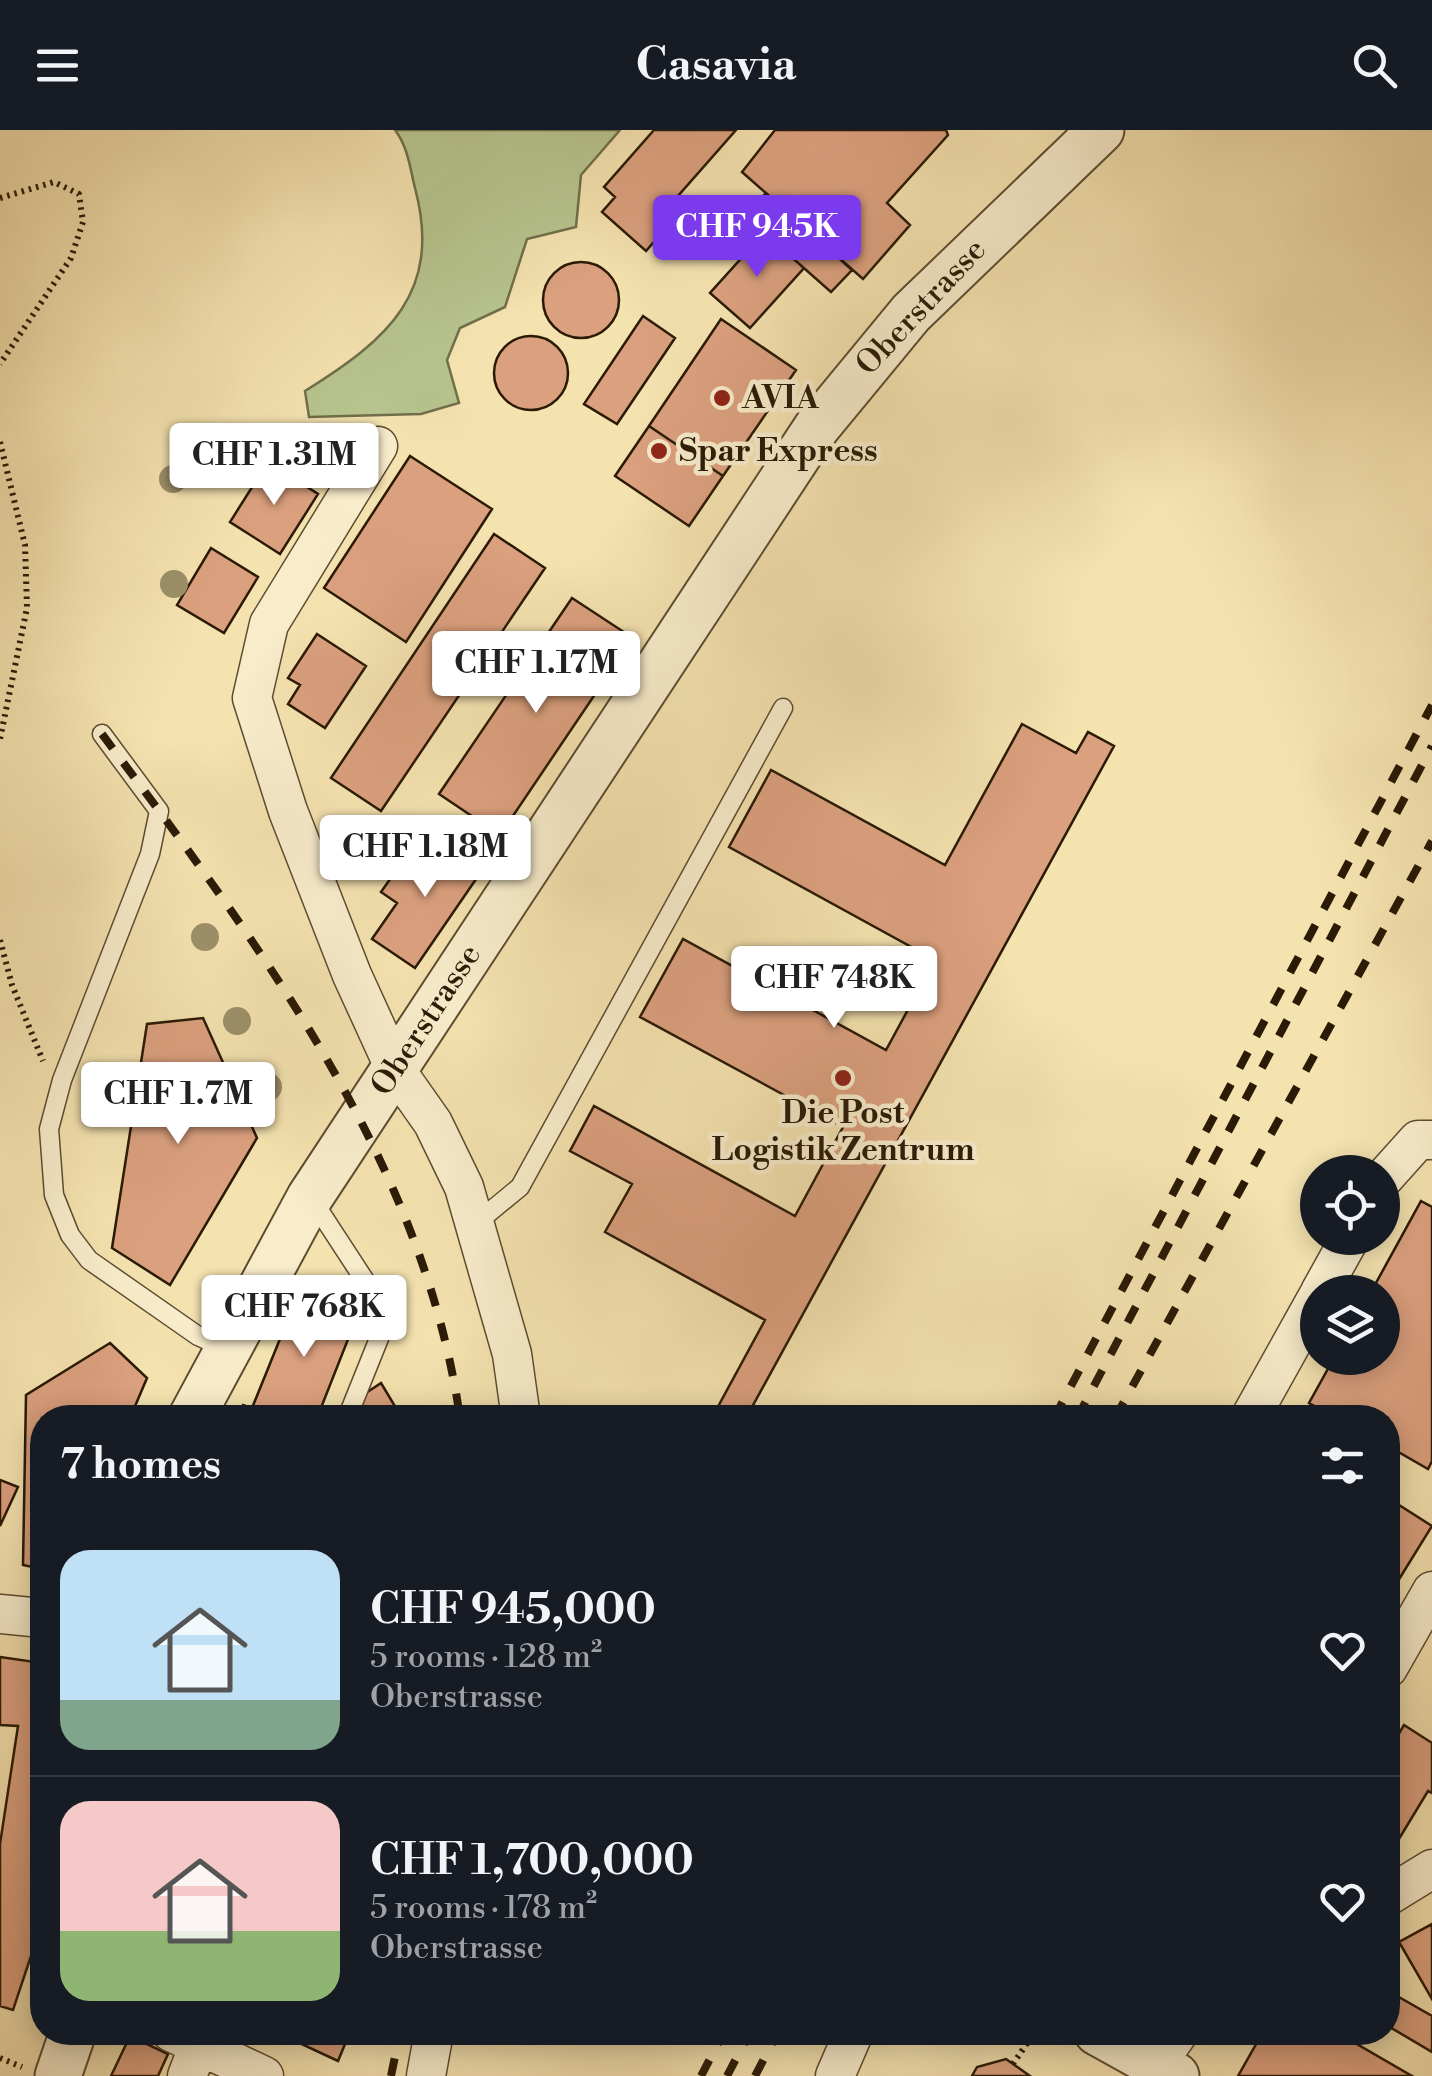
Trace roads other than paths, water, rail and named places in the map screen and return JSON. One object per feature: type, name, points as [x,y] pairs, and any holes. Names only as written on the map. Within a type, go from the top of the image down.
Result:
[{"type":"street","name":"Oberstrasse","points":[[198,1405],[310,1197],[816,427],[924,300],[1100,130]]},
{"type":"street","points":[[378,446],[269,624],[252,698],[295,829],[395,1069],[450,1156],[475,1224],[512,1354],[519,1405]]},
{"type":"street","points":[[1400,1163],[1425,1140]]},
{"type":"street","points":[[1257,1405],[1300,1327]]},
{"type":"street","points":[[1400,1647],[1432,1591]]},
{"type":"street","points":[[0,1614],[30,1617]]},
{"type":"street","points":[[1400,1889],[1432,1869]]},
{"type":"street","points":[[58,2076],[69,2045]]},
{"type":"street","points":[[426,2076],[432,2045]]},
{"type":"street","points":[[835,2076],[848,2045]]},
{"type":"street","points":[[1126,2045],[1165,2062]]},
{"type":"street","points":[[191,2047],[264,2076]]},
{"type":"lane","points":[[475,1224],[520,1187],[784,708]]},
{"type":"lane","points":[[102,734],[159,811],[150,854],[62,1080],[49,1129],[54,1196],[70,1235],[89,1260],[113,1281],[198,1336],[226,1348]]},
{"type":"lane","points":[[310,1197],[388,1316],[352,1405]]},
{"type":"railway","points":[[1061,1405],[1432,705]]},
{"type":"railway","points":[[102,734],[273,972],[371,1141],[410,1230],[440,1322],[457,1405]]},
{"type":"railway","points":[[1084,1405],[1432,746]]},
{"type":"railway","points":[[1122,1405],[1432,841]]},
{"type":"railway","points":[[391,2076],[397,2045]]},
{"type":"railway","points":[[701,2076],[717,2045]]},
{"type":"railway","points":[[727,2076],[743,2045]]},
{"type":"railway","points":[[755,2076],[771,2045]]},
{"type":"place","name":"AVIA","points":[[722,398]]},
{"type":"place","name":"Spar Express","points":[[659,451]]},
{"type":"place","name":"Die Post Logistik Zentrum","points":[[843,1078]]}]
